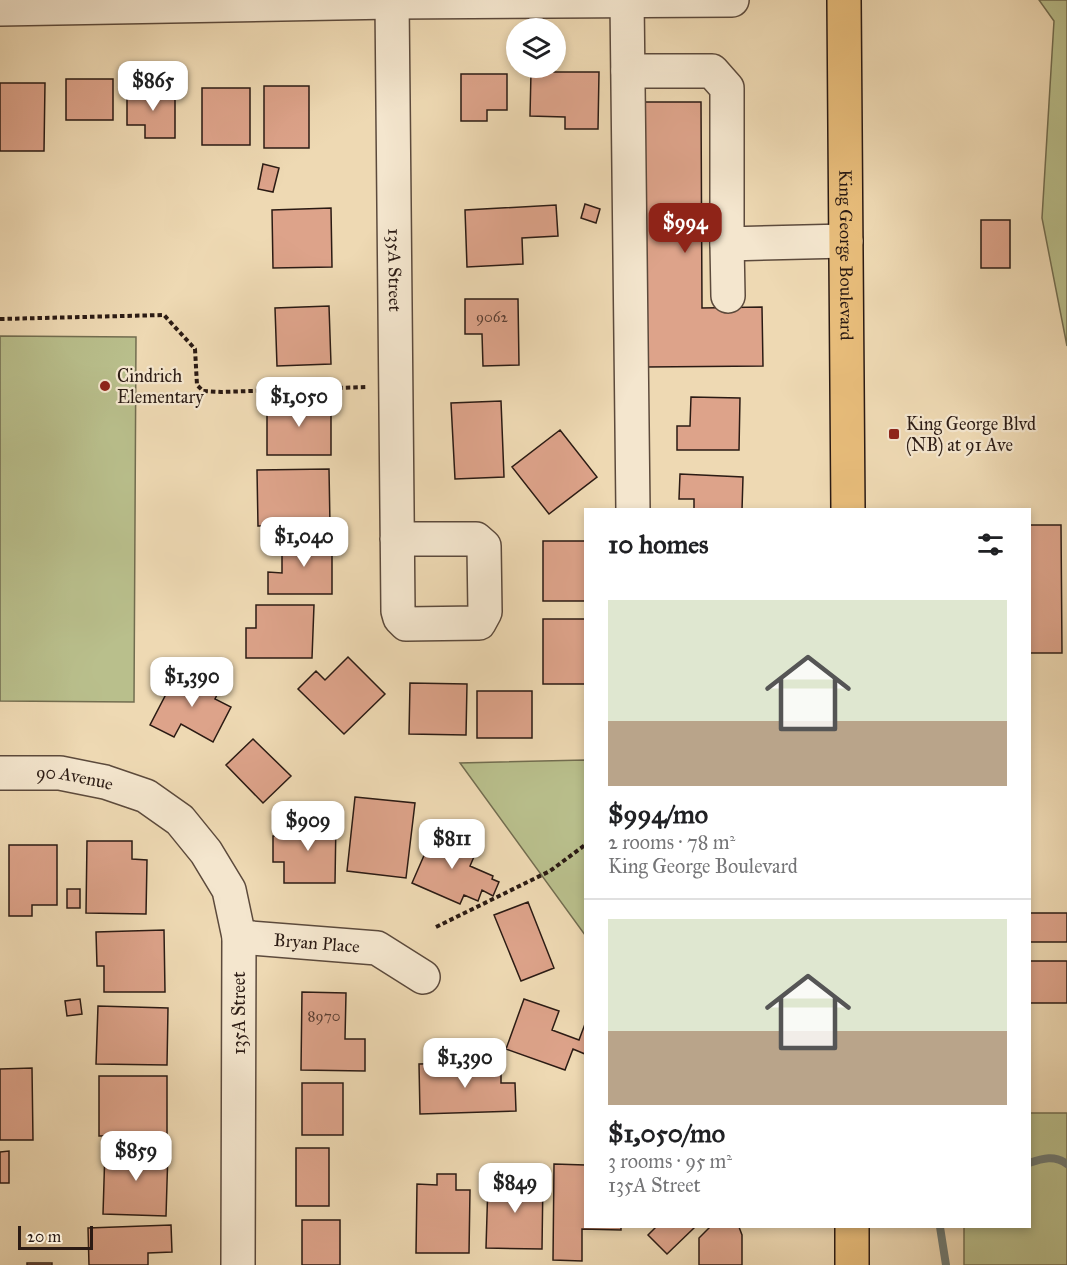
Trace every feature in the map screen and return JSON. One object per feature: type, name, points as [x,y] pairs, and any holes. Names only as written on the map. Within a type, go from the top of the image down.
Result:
[{"type":"main road","name":"King George Boulevard","points":[[844,0],[848,508]]},
{"type":"main road","points":[[852,1228],[852,1265]]},
{"type":"street","points":[[627,0],[633,508]]},
{"type":"street","points":[[0,9],[392,1],[732,0]]},
{"type":"street","name":"135A Street","points":[[392,1],[397,539]]},
{"type":"street","points":[[628,71],[712,71],[727,88],[728,296]]},
{"type":"street","points":[[727,244],[846,241]]},
{"type":"street","name":"90 Avenue","points":[[0,773],[60,773],[105,782],[146,796]]},
{"type":"street","name":"135A Street","points":[[146,796],[180,820],[206,852],[229,890],[240,937],[238,1265]]},
{"type":"street","name":"Bryan Place","points":[[240,937],[377,948],[423,977]]},
{"type":"path","points":[[0,320],[164,315],[195,349],[197,385],[203,391],[221,393],[372,387]]},
{"type":"path","points":[[436,927],[550,871],[584,846]]},
{"type":"green space","points":[[1039,0],[1067,0],[1067,346],[1042,218],[1054,21]]},
{"type":"green space","points":[[0,336],[136,337],[134,702],[0,701]]},
{"type":"green space","points":[[584,760],[584,934],[460,763]]},
{"type":"green space","points":[[1031,1113],[1067,1113],[1067,1265],[964,1265],[964,1228],[1031,1228]]},
{"type":"building","points":[[566,72],[599,72],[598,129],[565,129],[565,117],[530,116],[531,78],[566,78]]},
{"type":"building","points":[[461,74],[506,74],[507,110],[487,110],[487,121],[461,121]]},
{"type":"building","points":[[66,79],[113,79],[113,120],[66,120]]},
{"type":"building","points":[[0,83],[45,83],[44,151],[0,151]]},
{"type":"building","points":[[264,86],[309,86],[309,148],[264,148]]},
{"type":"building","points":[[202,88],[250,88],[250,145],[202,145]]},
{"type":"building","points":[[127,90],[175,90],[175,138],[145,138],[145,125],[127,125]]},
{"type":"building","points":[[645,102],[701,102],[702,308],[762,307],[763,366],[646,367]]},
{"type":"building","points":[[263,164],[279,168],[273,192],[258,189]]},
{"type":"building","points":[[585,204],[600,209],[596,223],[581,218]]},
{"type":"building","points":[[556,205],[558,236],[522,238],[523,264],[467,267],[465,210]]},
{"type":"building","points":[[331,208],[332,267],[273,268],[272,210]]},
{"type":"building","points":[[981,220],[1010,220],[1010,268],[981,268]]},
{"type":"building","points":[[465,299],[518,299],[519,365],[483,366],[482,334],[465,334]]},
{"type":"building","points":[[329,306],[331,364],[277,366],[275,308]]},
{"type":"building","points":[[691,397],[740,398],[739,450],[677,450],[677,426],[690,426]]},
{"type":"building","points":[[501,401],[504,477],[455,479],[451,403]]},
{"type":"building","points":[[267,402],[331,402],[331,455],[267,455]]},
{"type":"building","points":[[560,430],[597,477],[549,514],[512,467]]},
{"type":"building","points":[[329,469],[330,525],[258,526],[257,470]]},
{"type":"building","points":[[680,474],[743,477],[742,508],[694,508],[694,499],[679,499]]},
{"type":"building","points":[[1031,525],[1061,525],[1062,653],[1031,653]]},
{"type":"building","points":[[282,538],[332,538],[332,594],[268,594],[268,572],[282,573]]},
{"type":"building","points":[[543,541],[584,541],[584,601],[543,601]]},
{"type":"building","points":[[256,605],[314,605],[312,658],[246,658],[246,628],[256,628]]},
{"type":"building","points":[[543,619],[584,619],[584,684],[543,684]]},
{"type":"building","points":[[348,657],[385,694],[344,734],[298,689],[316,671],[325,680]]},
{"type":"building","points":[[197,674],[221,687],[215,699],[231,707],[213,742],[181,724],[174,737],[150,725],[176,675],[192,684]]},
{"type":"building","points":[[410,683],[467,684],[466,735],[409,734]]},
{"type":"building","points":[[477,691],[532,691],[532,738],[477,738]]},
{"type":"building","points":[[253,739],[291,776],[263,803],[226,765]]},
{"type":"building","points":[[355,797],[415,803],[406,878],[347,871]]},
{"type":"building","points":[[290,819],[336,820],[335,883],[284,883],[284,862],[273,862],[273,836],[290,836]]},
{"type":"building","points":[[436,828],[469,843],[467,849],[476,852],[470,866],[493,876],[492,879],[499,882],[493,896],[482,890],[478,901],[464,895],[460,904],[412,883]]},
{"type":"building","points":[[87,841],[132,841],[132,859],[147,860],[146,914],[86,913]]},
{"type":"building","points":[[9,845],[57,845],[57,905],[32,905],[32,916],[9,916]]},
{"type":"building","points":[[67,889],[80,889],[80,908],[67,908]]},
{"type":"building","points":[[528,902],[554,968],[521,981],[494,915]]},
{"type":"building","points":[[1031,913],[1067,913],[1067,942],[1031,942]]},
{"type":"building","points":[[164,930],[165,992],[104,992],[104,966],[97,966],[96,932]]},
{"type":"building","points":[[1031,961],[1067,961],[1067,1003],[1031,1003]]},
{"type":"building","points":[[302,992],[346,993],[345,1039],[365,1039],[365,1071],[301,1070]]},
{"type":"building","points":[[80,999],[82,1014],[67,1016],[65,1001]]},
{"type":"building","points":[[524,999],[559,1011],[552,1030],[579,1040],[584,1027],[584,1054],[573,1049],[565,1070],[506,1049]]},
{"type":"building","points":[[98,1006],[168,1008],[167,1065],[96,1064]]},
{"type":"building","points":[[501,1062],[501,1083],[515,1083],[516,1111],[420,1114],[419,1064]]},
{"type":"building","points":[[32,1068],[33,1140],[0,1140],[0,1069]]},
{"type":"building","points":[[99,1076],[167,1076],[167,1135],[99,1136]]},
{"type":"building","points":[[302,1083],[343,1083],[343,1135],[302,1135]]},
{"type":"building","points":[[296,1148],[329,1148],[329,1206],[296,1206]]},
{"type":"building","points":[[105,1149],[168,1150],[166,1216],[103,1214]]},
{"type":"building","points":[[9,1151],[9,1183],[0,1183],[0,1152]]},
{"type":"building","points":[[554,1164],[584,1165],[584,1228],[621,1228],[621,1230],[582,1229],[582,1261],[553,1260]]},
{"type":"building","points":[[437,1174],[456,1174],[456,1190],[470,1190],[469,1253],[416,1253],[417,1184],[437,1185]]},
{"type":"building","points":[[508,1176],[543,1177],[542,1249],[486,1248],[488,1182],[508,1182]]},
{"type":"building","points":[[302,1220],[340,1220],[340,1265],[302,1265]]},
{"type":"building","points":[[171,1225],[172,1252],[148,1253],[148,1265],[89,1265],[88,1228]]},
{"type":"building","points":[[655,1228],[694,1228],[667,1254],[648,1235]]},
{"type":"building","points":[[709,1228],[739,1228],[742,1235],[742,1265],[699,1265],[699,1238]]},
{"type":"building","points":[[27,1263],[52,1263],[52,1265],[27,1265]]},
{"type":"waterway","points":[[1031,1162],[1049,1158],[1058,1159],[1067,1164]]},
{"type":"waterway","points":[[940,1228],[946,1265]]},
{"type":"place","name":"Cindrich Elementary","points":[[105,386]]},
{"type":"place","name":"King George Blvd (NB) at 91 Ave","points":[[894,434]]}]
